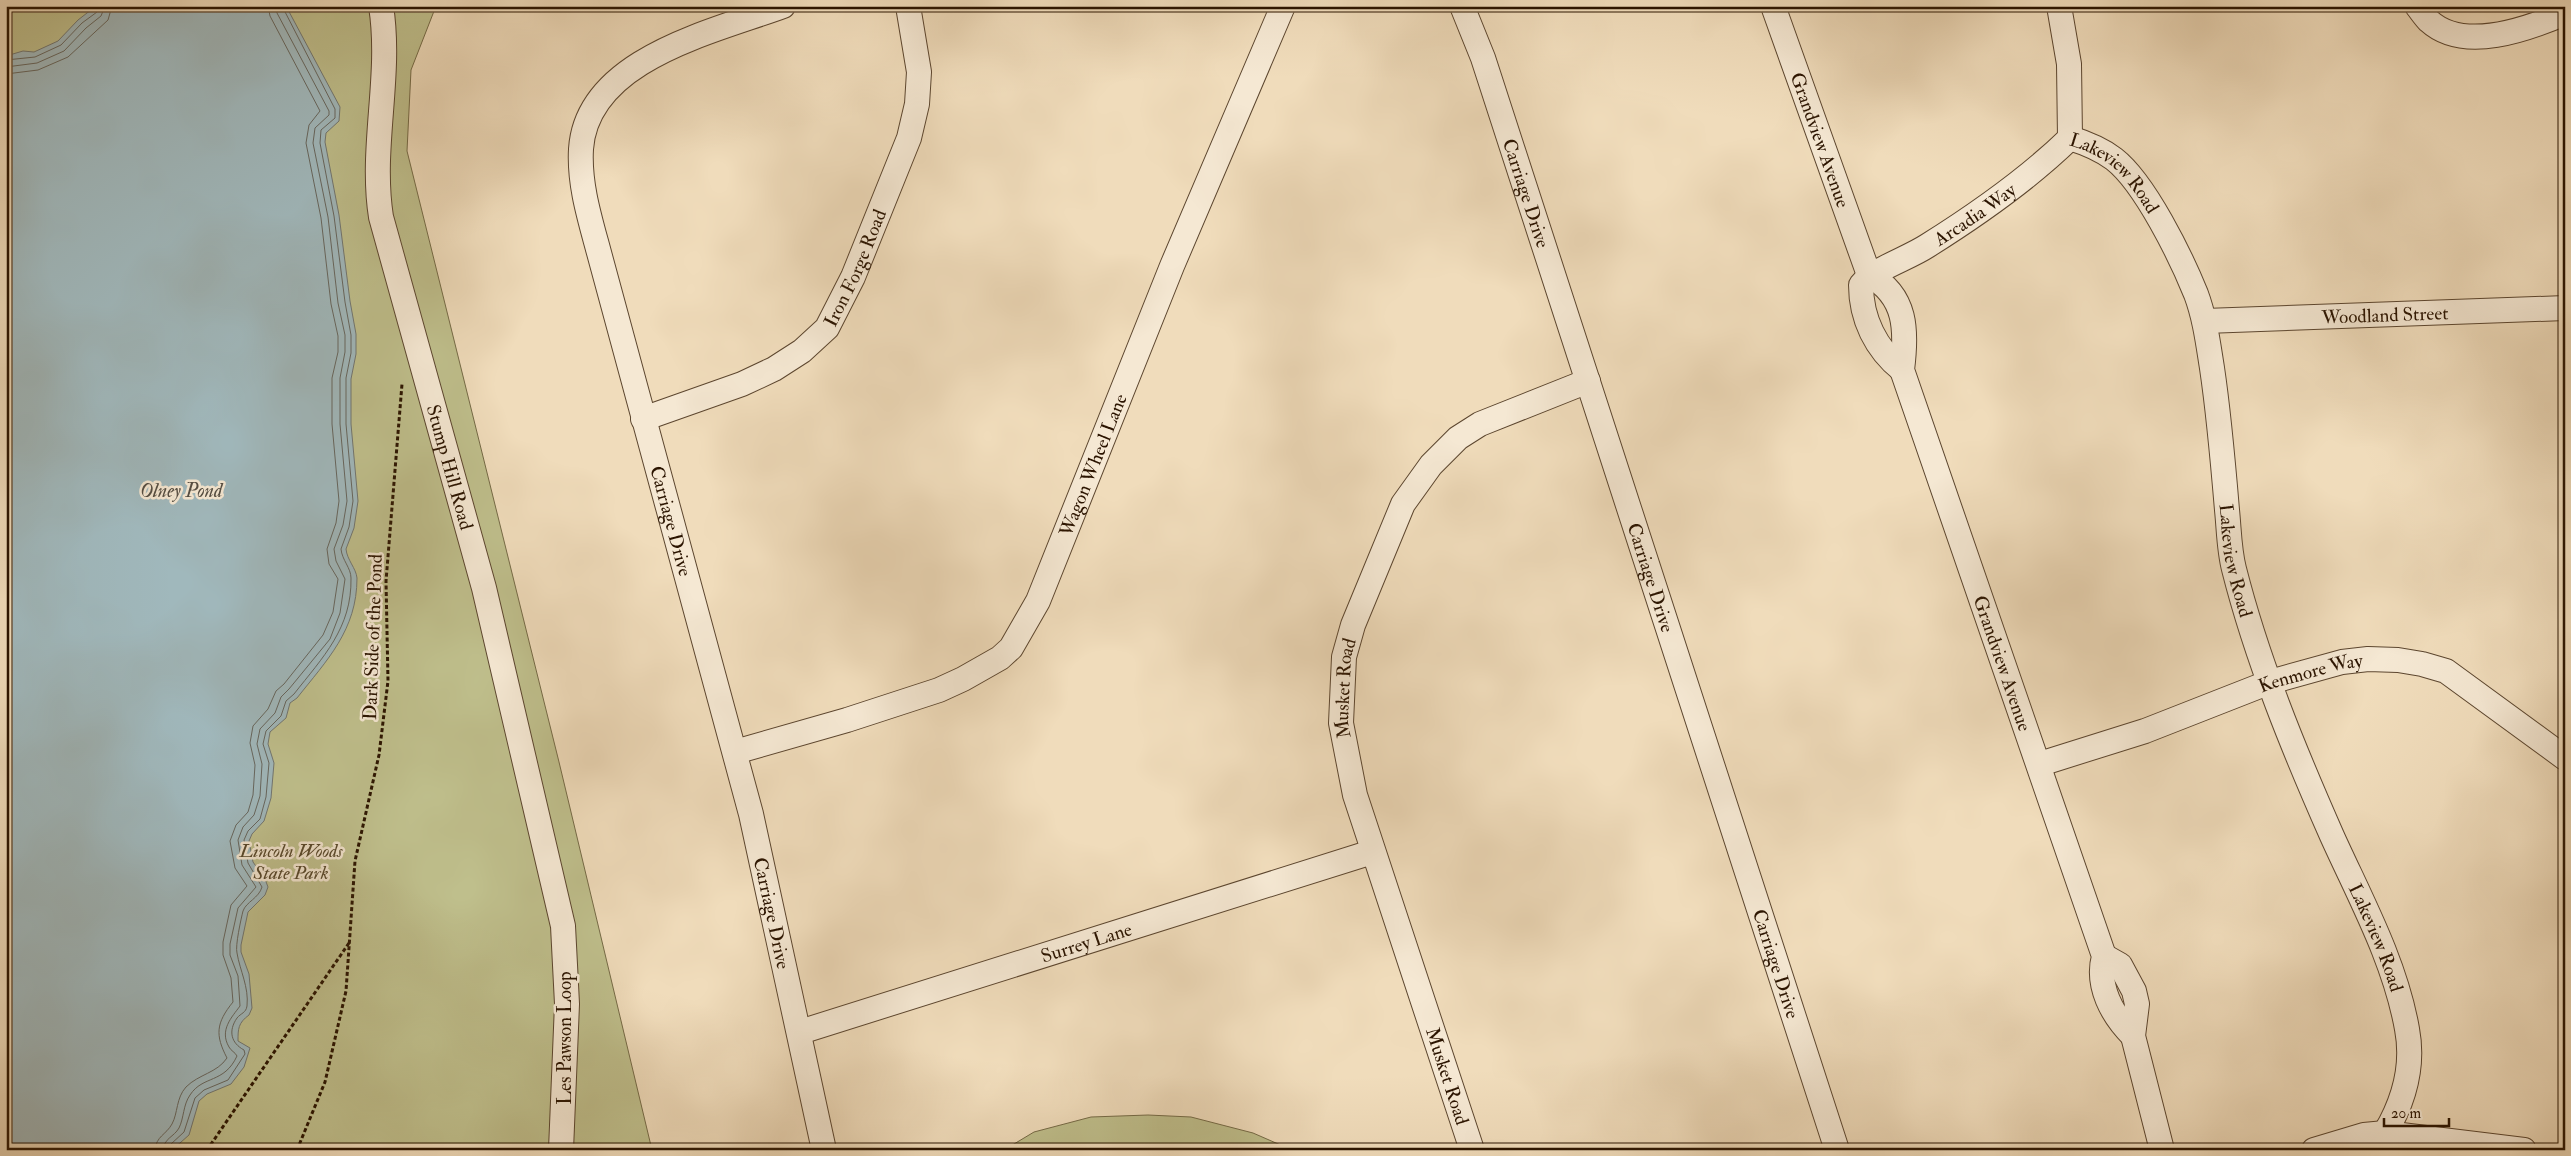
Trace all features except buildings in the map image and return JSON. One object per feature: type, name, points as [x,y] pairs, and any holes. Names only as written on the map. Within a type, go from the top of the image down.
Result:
[{"type":"street","name":"Stump Hill Road","points":[[381,6],[382,74],[377,192],[381,217],[484,588],[563,926]]},
{"type":"street","name":"Carriage Drive","points":[[782,6],[689,40],[640,62],[611,85],[598,98],[588,118],[581,147],[581,172],[586,205],[643,419],[662,479],[762,859],[824,1150]]},
{"type":"street","name":"Iron Forge Road","points":[[643,419],[742,384],[774,369],[802,351],[827,328],[852,277],[909,138],[917,104],[918,72],[908,6]]},
{"type":"street","name":"Wagon Wheel Lane","points":[[735,752],[939,690],[1000,658],[1011,648],[1038,602],[1172,266],[1283,6]]},
{"type":"street","name":"Carriage Drive","points":[[1462,6],[1482,58],[1538,235],[1588,381],[1837,1150]]},
{"type":"street","name":"Grandview Avenue","points":[[1773,6],[1869,275],[1890,288],[1901,314],[1906,342],[1902,370]]},
{"type":"street","name":"Lakeview Road","points":[[2059,6],[2069,64],[2070,138],[2103,151],[2116,161],[2134,180],[2147,199],[2196,293],[2205,321],[2219,422],[2232,560],[2241,596],[2270,682],[2326,823],[2382,948],[2399,997],[2407,1031],[2409,1061],[2404,1094],[2385,1134]]},
{"type":"street","points":[[2417,6],[2430,22],[2462,36],[2485,37],[2509,33],[2565,13]]},
{"type":"street","name":"Arcadia Way","points":[[1869,275],[1906,259],[1979,214],[2050,158],[2070,138]]},
{"type":"street","name":"Grandview Avenue","points":[[1869,275],[1861,285],[1866,318],[1879,348],[1902,370],[2040,764],[2104,956],[2101,969],[2106,996],[2117,1017],[2133,1036],[2162,1150]]},
{"type":"street","name":"Woodland Street","points":[[2205,321],[2565,308]]},
{"type":"street","name":"Musket Road","points":[[1472,1150],[1372,852],[1355,795],[1341,723],[1344,657],[1356,616],[1403,504],[1431,465],[1458,438],[1480,424],[1588,381]]},
{"type":"street","name":"Kenmore Way","points":[[2040,764],[2145,731],[2270,682],[2342,662],[2368,659],[2422,664],[2446,671],[2565,758]]},
{"type":"street","name":"Surrey Lane","points":[[800,1032],[1372,852]]},
{"type":"street","name":"Les Pawson Loop","points":[[561,1150],[567,1004],[563,926]]},
{"type":"street","points":[[2314,1150],[2364,1135],[2385,1134],[2524,1150]]},
{"type":"path","name":"Dark Side of the Pond","points":[[298,1150],[325,1082],[346,990],[355,861],[379,754],[388,681],[386,581],[403,380]]},
{"type":"path","points":[[207,1150],[350,943]]},
{"type":"green space","name":"Lincoln Woods State Park","points":[[6,6],[436,6],[411,70],[407,151],[559,762],[652,1150],[6,1150]]},
{"type":"green space","points":[[1148,1115],[1191,1117],[1253,1133],[1292,1150],[1004,1150],[1034,1132],[1091,1117]]},
{"type":"water","name":"Olney Pond","points":[[96,6],[286,6],[340,107],[339,121],[326,133],[325,142],[339,215],[356,334],[356,354],[351,379],[351,424],[358,501],[354,528],[346,549],[357,578],[356,597],[346,629],[338,643],[319,671],[297,698],[290,703],[286,718],[270,732],[268,744],[274,763],[271,798],[264,821],[252,834],[249,841],[253,862],[265,879],[268,887],[265,895],[248,912],[241,945],[241,952],[249,974],[252,1008],[239,1030],[238,1041],[250,1048],[244,1067],[231,1084],[207,1094],[199,1101],[189,1135],[172,1150],[6,1150],[6,56],[23,51],[34,52],[58,41],[78,20]]}]
